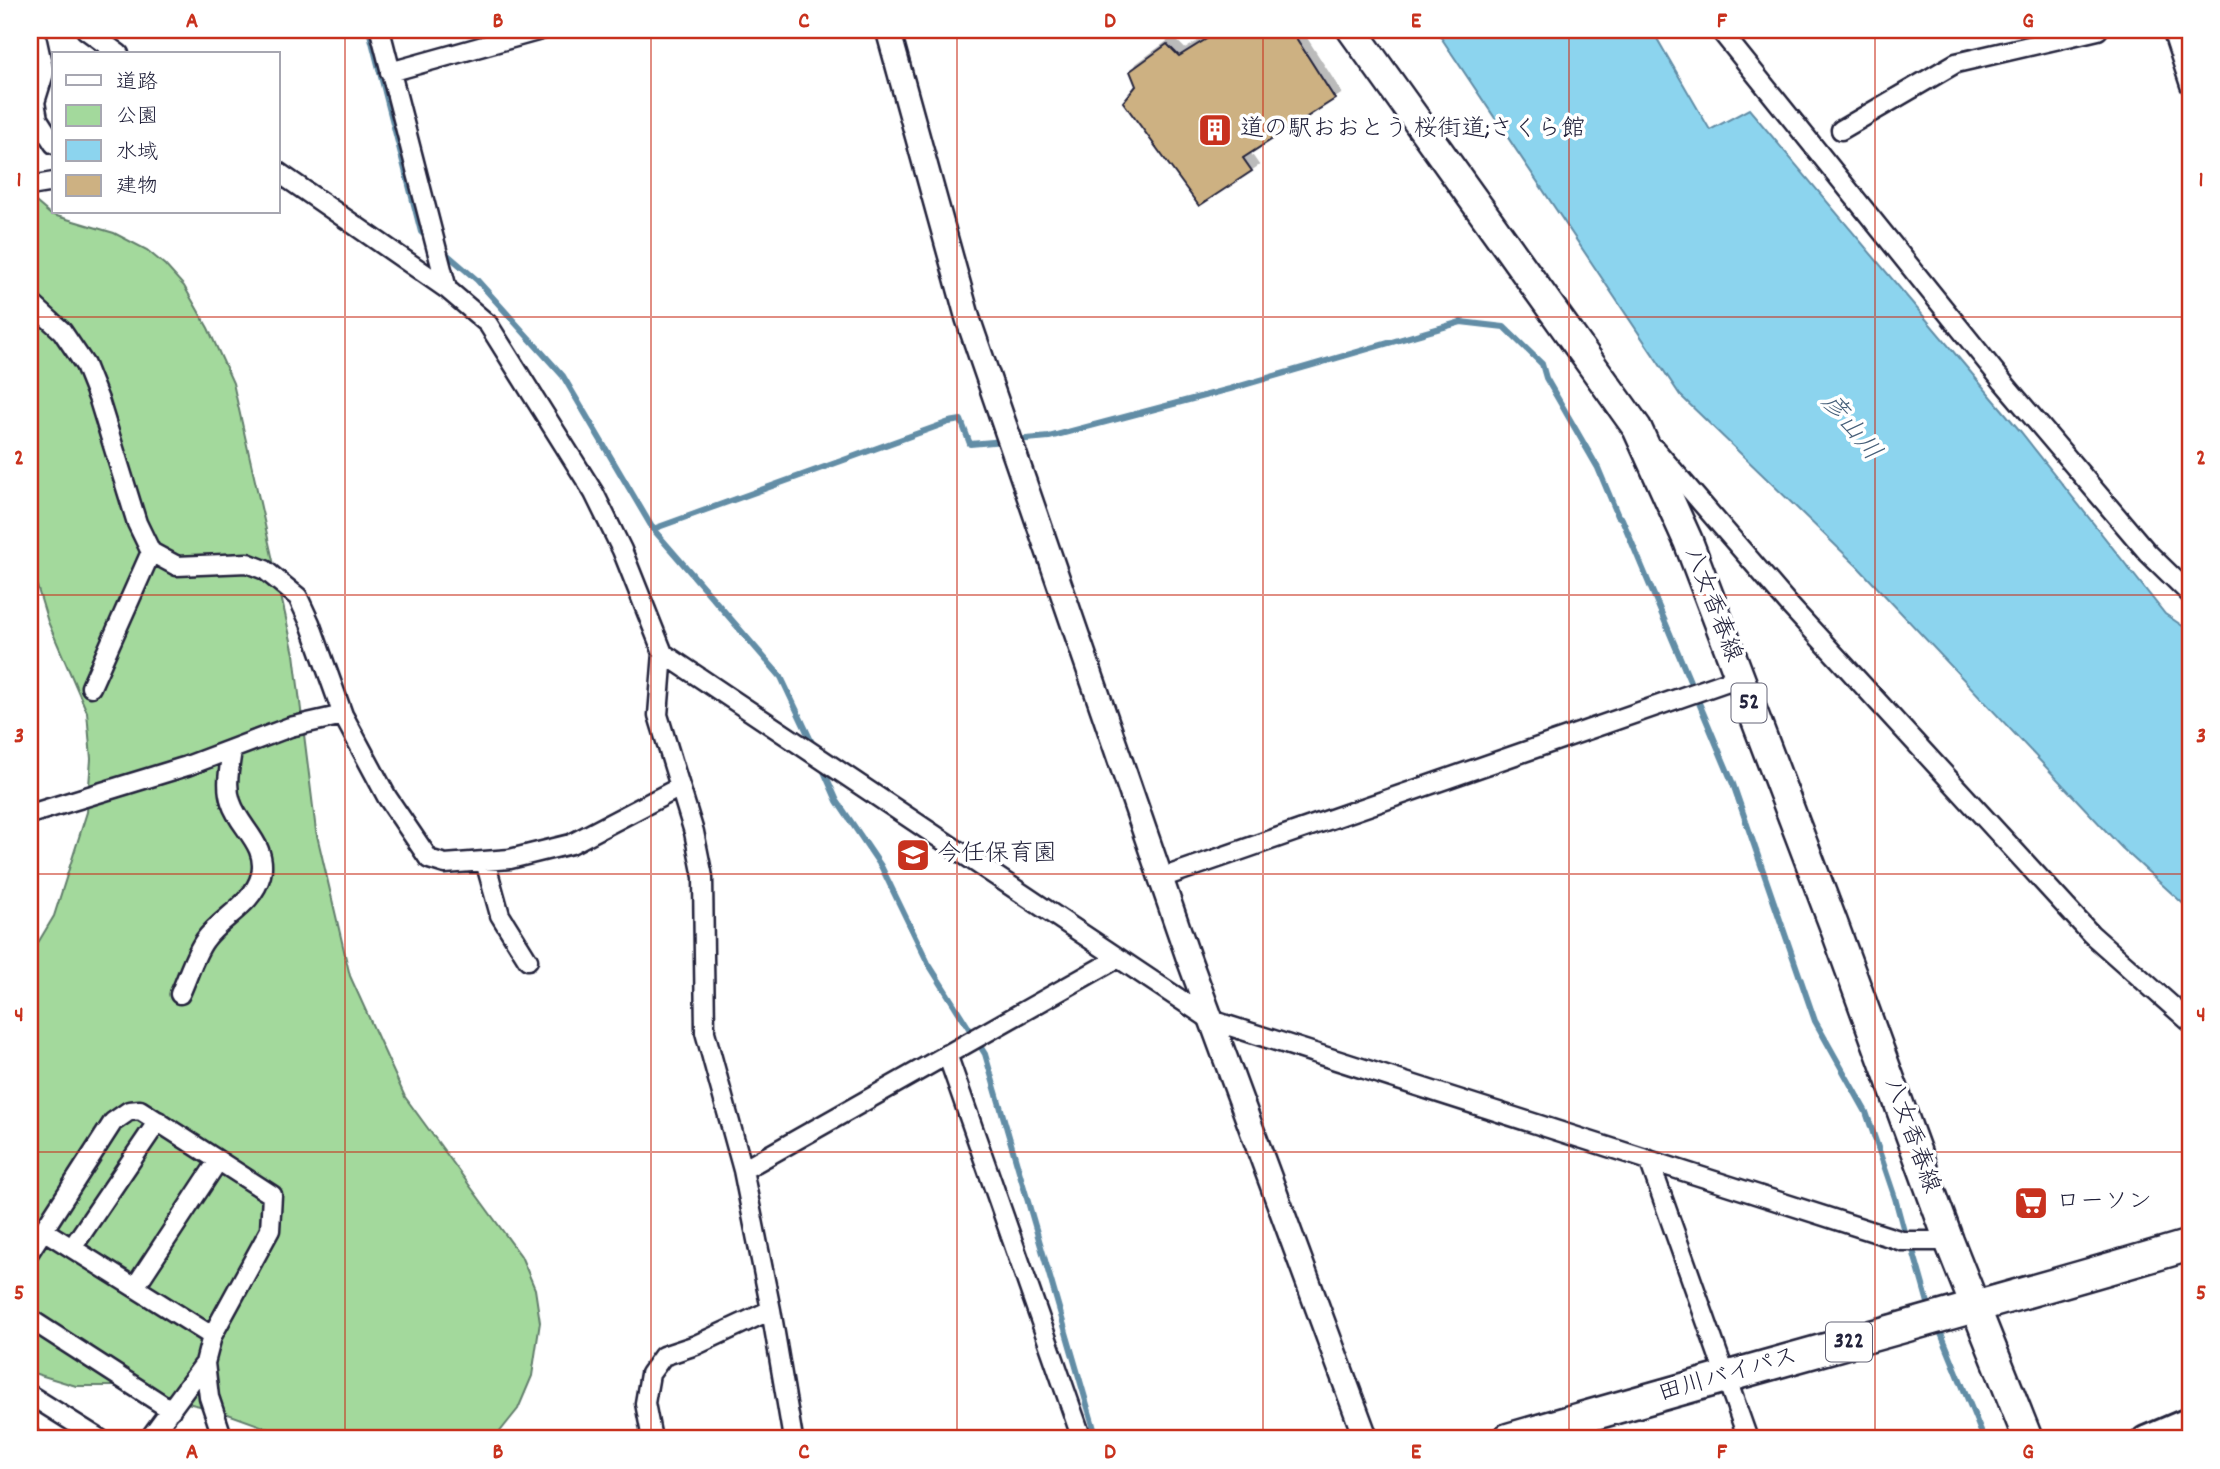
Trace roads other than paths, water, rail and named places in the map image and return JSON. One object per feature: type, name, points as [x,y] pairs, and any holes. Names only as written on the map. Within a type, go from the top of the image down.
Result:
[{"type":"highway","name":"田川バイパス","points":[[1508,1439],[2190,1245]]},
{"type":"main road","name":"八女香春線","points":[[1352,30],[1637,428],[1688,541],[1949,1241],[2028,1439]]},
{"type":"main road","points":[[2146,1439],[2190,1420]]},
{"type":"street","points":[[86,30],[116,52]]},
{"type":"street","points":[[380,30],[447,289]]},
{"type":"street","points":[[390,72],[541,30]]},
{"type":"street","points":[[888,30],[968,319],[1211,1020],[1366,1439]]},
{"type":"street","points":[[1720,30],[2003,382],[2148,553],[2190,594]]},
{"type":"street","points":[[1841,130],[1956,63],[2098,30]]},
{"type":"street","points":[[2172,30],[2190,85]]},
{"type":"street","points":[[30,31],[37,41],[44,73],[35,102],[37,119],[52,141]]},
{"type":"street","points":[[280,174],[447,289],[488,324],[594,493],[622,550],[663,653],[658,715],[694,832],[703,877],[705,1032],[743,1170],[793,1439]]},
{"type":"street","points":[[30,186],[52,182]]},
{"type":"street","points":[[30,302],[62,331],[85,365],[99,400],[137,523],[151,552],[177,566],[247,563],[265,570],[298,597],[343,715],[387,797],[429,859],[445,864],[510,859],[572,844],[680,787]]},
{"type":"street","points":[[1637,428],[1791,607],[2091,934],[2190,1022]]},
{"type":"street","points":[[91,687],[151,552]]},
{"type":"street","points":[[663,653],[1211,1020],[1902,1241],[1949,1241]]},
{"type":"street","points":[[1161,878],[1740,677]]},
{"type":"street","points":[[30,814],[187,766],[290,727],[343,715]]},
{"type":"street","points":[[180,994],[205,940],[253,893],[261,875],[262,856],[231,804],[227,784],[232,749]]},
{"type":"street","points":[[485,861],[500,915],[528,960]]},
{"type":"street","points":[[743,1170],[1118,958]]},
{"type":"street","points":[[947,1054],[1082,1439]]},
{"type":"street","points":[[30,1251],[113,1122],[129,1111],[140,1110],[272,1195],[270,1230],[212,1336],[205,1363],[209,1397],[223,1439]]},
{"type":"street","points":[[72,1248],[158,1121]]},
{"type":"street","points":[[1649,1160],[1748,1439]]},
{"type":"street","points":[[135,1287],[218,1161]]},
{"type":"street","points":[[43,1230],[212,1336]]},
{"type":"street","points":[[652,1439],[645,1402],[650,1374],[663,1356],[696,1345],[771,1310]]},
{"type":"street","points":[[30,1319],[171,1410]]},
{"type":"street","points":[[149,1439],[205,1363]]},
{"type":"street","points":[[30,1395],[100,1439]]},
{"type":"water","name":"彦山川","points":[[1436,30],[1652,30],[1710,130],[1749,109],[2021,432],[2165,614],[2190,631],[2190,910],[2122,848],[1858,567],[1680,395]]},
{"type":"waterway","points":[[369,30],[421,232],[428,238]]},
{"type":"waterway","points":[[442,250],[477,280],[563,376],[653,529],[781,677],[814,747]]},
{"type":"waterway","points":[[1015,440],[1049,437],[1230,389],[1461,322],[1504,327],[1542,364],[1546,378],[1598,468],[1618,516],[1622,519],[1733,784],[1815,1021],[1866,1112],[1906,1239],[1911,1243],[1930,1310]]},
{"type":"waterway","points":[[653,529],[949,422],[961,420],[970,444],[1004,441]]},
{"type":"waterway","points":[[822,767],[837,801],[881,866],[928,963],[985,1054],[1097,1439]]},
{"type":"waterway","points":[[1938,1326],[1984,1439]]},
{"type":"place","name":"道の駅おおとう 桜街道;さくら館","points":[[1215,130]]},
{"type":"place","name":"今任保育園","points":[[913,855]]},
{"type":"place","name":"ローソン","points":[[2031,1203]]}]
